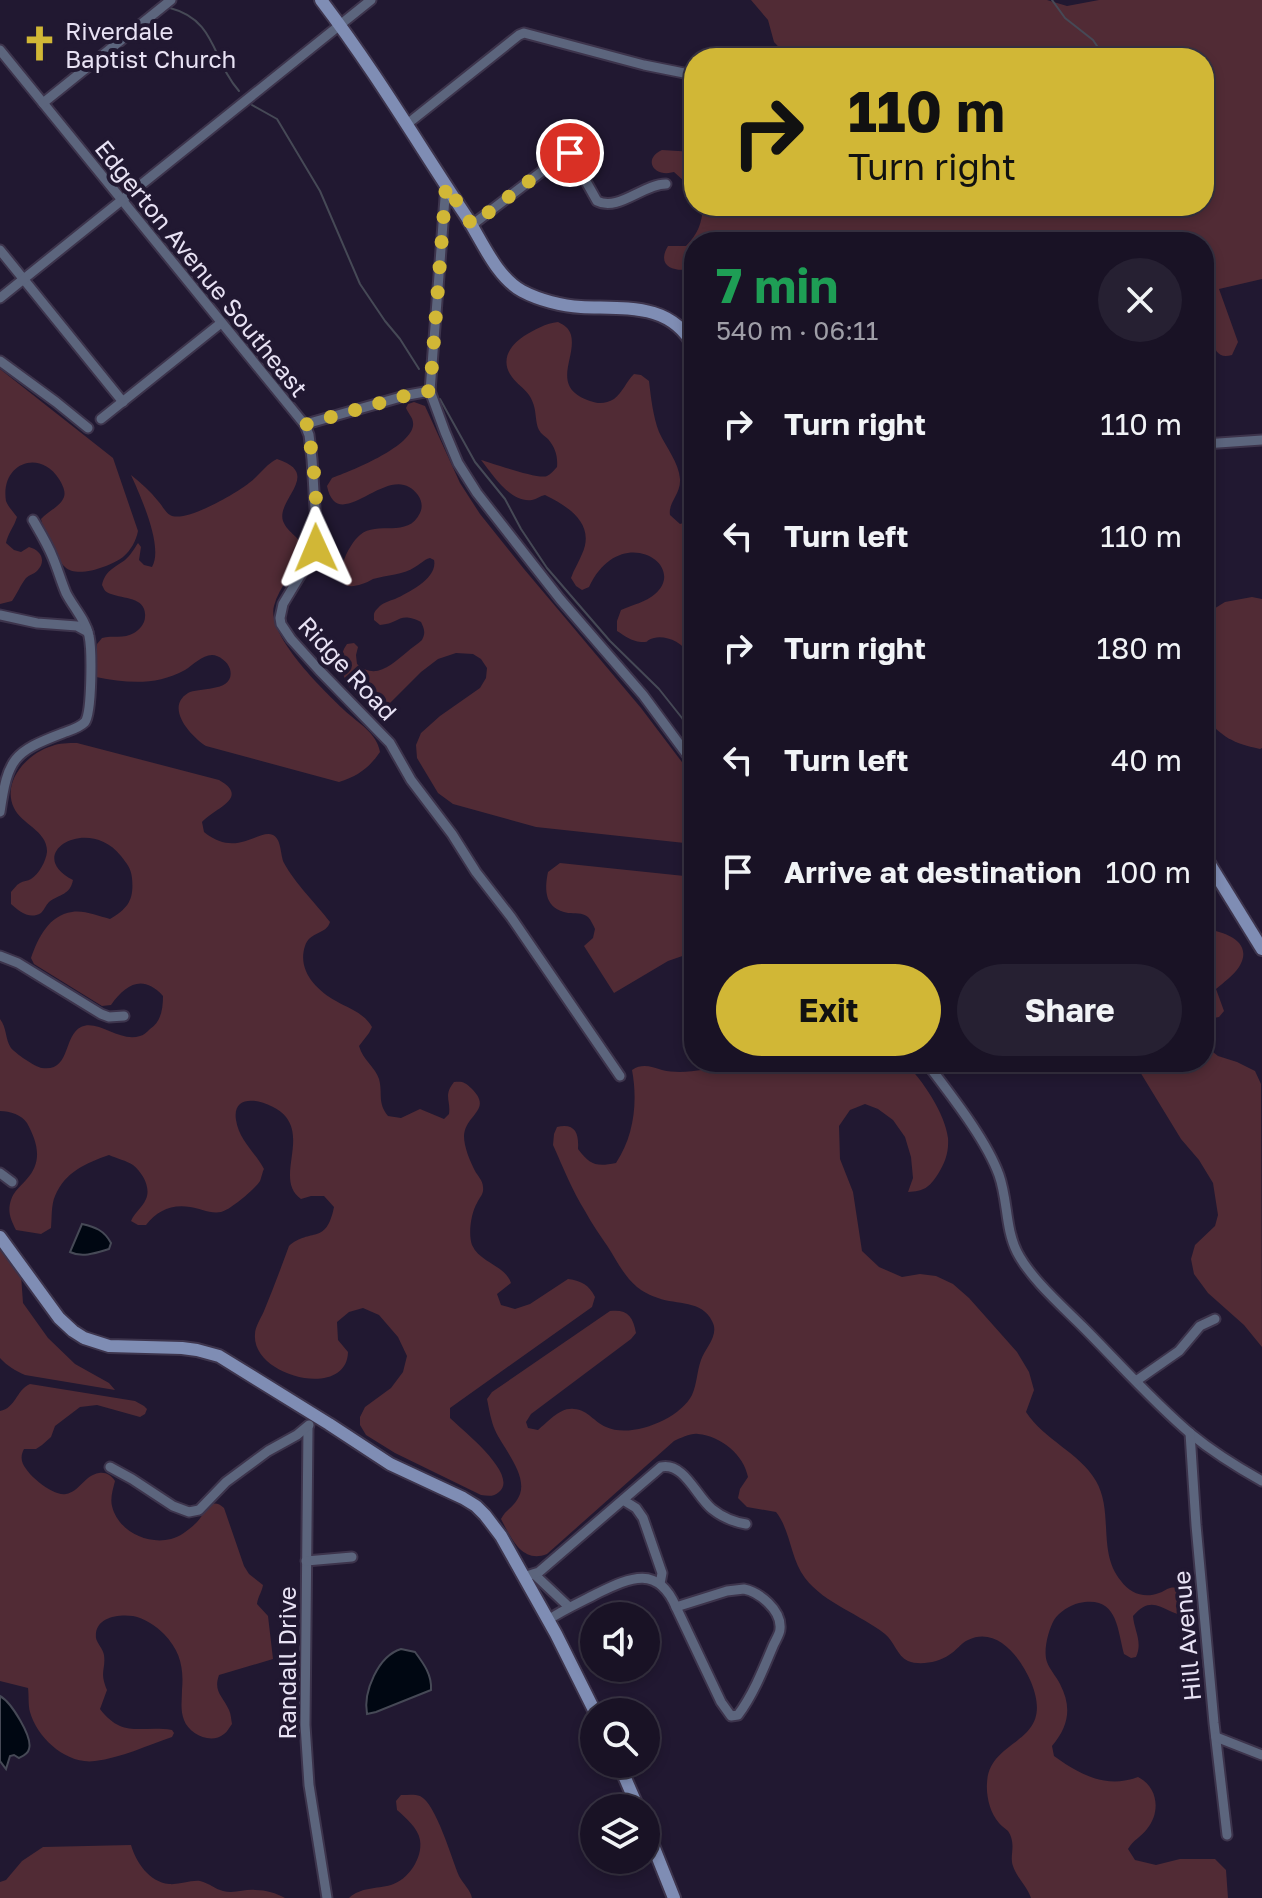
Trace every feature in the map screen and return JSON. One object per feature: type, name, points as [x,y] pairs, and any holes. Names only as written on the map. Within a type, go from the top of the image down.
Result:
[{"type":"street","points":[[43,103],[171,0]]},
{"type":"street","points":[[321,0],[446,185],[495,265],[520,290],[544,300],[578,307],[642,310],[669,318],[684,331]]},
{"type":"street","points":[[0,298],[371,0]]},
{"type":"street","points":[[406,125],[519,35],[530,33],[632,62],[684,73]]},
{"type":"street","name":"Edgerton Avenue Southeast","points":[[0,50],[305,425],[430,391]]},
{"type":"street","points":[[472,225],[566,153],[570,153],[600,204],[610,205],[666,184]]},
{"type":"street","points":[[446,185],[430,391],[458,463],[477,493],[560,599],[643,695],[684,750]]},
{"type":"street","points":[[0,250],[123,402]]},
{"type":"street","points":[[101,419],[221,323]]},
{"type":"street","points":[[0,361],[88,428]]},
{"type":"street","name":"Ridge Road","points":[[305,425],[312,459],[317,541],[312,556],[283,604],[281,624],[319,670],[390,743],[411,780],[511,917],[620,1076]]},
{"type":"street","points":[[1214,443],[1262,440]]},
{"type":"street","points":[[0,812],[5,781],[17,756],[34,744],[77,728],[89,712],[88,632],[33,520]]},
{"type":"street","points":[[0,615],[37,623],[77,626],[88,632]]},
{"type":"street","points":[[1214,871],[1262,949]]},
{"type":"street","points":[[0,956],[18,963],[101,1014],[124,1016]]},
{"type":"street","points":[[933,1072],[993,1161],[1002,1187],[1011,1238],[1023,1261],[1062,1306],[1190,1433],[1262,1481]]},
{"type":"street","points":[[0,1173],[12,1182]]},
{"type":"street","points":[[0,1237],[59,1318],[84,1338],[109,1346],[182,1348],[208,1352],[232,1363],[312,1421],[476,1506],[529,1576],[588,1698]]},
{"type":"street","points":[[1136,1381],[1179,1351],[1200,1326],[1215,1319]]},
{"type":"street","points":[[110,1467],[173,1506],[194,1512],[226,1482],[268,1451],[297,1435],[312,1421]]},
{"type":"street","name":"Randall Drive","points":[[312,1421],[306,1561],[305,1725],[309,1785],[327,1898]]},
{"type":"street","name":"Hill Avenue","points":[[1190,1433],[1196,1525],[1227,1835]]},
{"type":"street","points":[[529,1576],[661,1467],[677,1469],[712,1509],[746,1524]]},
{"type":"street","points":[[623,1500],[636,1508],[643,1518],[662,1573],[660,1584]]},
{"type":"street","points":[[306,1561],[352,1557]]},
{"type":"street","points":[[529,1576],[569,1607]]},
{"type":"street","points":[[548,1620],[632,1578],[649,1579],[660,1584],[676,1607],[728,1715],[738,1715],[780,1631],[778,1618],[758,1594],[744,1589],[727,1591],[676,1607]]},
{"type":"street","points":[[1216,1737],[1262,1755]]},
{"type":"street","points":[[660,1863],[674,1898]]},
{"type":"shaded area","points":[[751,0],[1047,0],[1067,6],[1099,0],[1262,0],[1262,279],[1219,289],[1238,342],[1232,355],[1218,353],[1214,345],[1214,232],[696,232],[702,216],[1214,216],[1214,48],[780,48],[774,42],[768,20]]},
{"type":"shaded area","points":[[662,150],[684,151],[684,181],[674,172],[656,170],[652,162]]},
{"type":"shaded area","points":[[668,246],[684,246],[684,270],[666,264],[664,259]]},
{"type":"shaded area","points":[[558,322],[569,330],[572,344],[568,380],[578,395],[593,402],[605,403],[617,396],[634,374],[649,381],[657,426],[679,473],[679,489],[670,515],[680,524],[684,523],[684,648],[668,639],[658,637],[646,642],[637,641],[617,631],[621,610],[651,597],[663,583],[663,571],[657,562],[646,555],[632,553],[617,556],[602,567],[589,587],[582,590],[571,578],[585,543],[583,525],[577,517],[545,495],[524,500],[509,493],[481,460],[542,477],[557,467],[556,452],[539,430],[532,400],[512,377],[507,365],[508,354],[514,344],[545,325]]},
{"type":"shaded area","points":[[0,369],[113,458],[138,531],[131,548],[118,561],[94,570],[70,570],[59,559],[41,519],[62,500],[62,485],[51,470],[41,464],[23,464],[9,478],[6,488],[6,501],[17,517],[6,543],[21,552],[33,548],[41,556],[42,563],[37,571],[26,578],[12,601],[0,604]]},
{"type":"shaded area","points":[[414,402],[425,406],[460,483],[480,514],[641,708],[684,765],[684,843],[536,827],[453,804],[438,793],[417,758],[416,745],[421,733],[440,716],[480,688],[487,668],[473,654],[456,653],[438,659],[385,708],[371,706],[350,688],[341,661],[347,644],[354,643],[358,647],[357,664],[364,669],[377,671],[390,666],[422,640],[424,631],[421,622],[403,618],[380,625],[374,620],[374,614],[382,605],[421,584],[432,573],[434,560],[430,558],[405,572],[362,584],[344,584],[341,577],[344,559],[354,541],[367,531],[400,527],[415,521],[421,502],[412,489],[398,484],[340,504],[332,499],[327,486],[332,478],[378,458],[409,434],[413,426],[406,408]]},
{"type":"shaded area","points":[[277,459],[296,472],[295,487],[286,504],[283,521],[301,543],[304,552],[276,599],[274,618],[287,647],[298,662],[371,734],[380,752],[362,771],[339,782],[206,746],[194,736],[179,714],[181,699],[193,691],[215,688],[228,682],[230,669],[217,656],[205,657],[174,675],[152,681],[130,682],[96,677],[97,644],[102,638],[130,635],[145,620],[145,610],[139,602],[107,593],[102,585],[108,573],[127,558],[138,543],[141,547],[139,560],[144,565],[152,567],[155,558],[153,534],[131,475],[168,514],[177,517],[210,506],[234,493]]},
{"type":"shaded area","points":[[1252,597],[1262,599],[1260,749],[1228,738],[1214,727],[1214,609],[1225,602]]},
{"type":"shaded area","points":[[77,743],[219,780],[228,786],[232,792],[231,798],[202,822],[204,832],[216,840],[237,843],[267,834],[276,837],[288,870],[330,922],[307,941],[303,955],[306,971],[322,991],[361,1015],[372,1027],[359,1046],[379,1079],[381,1102],[388,1116],[401,1118],[420,1109],[444,1119],[449,1114],[448,1095],[454,1082],[465,1083],[477,1095],[479,1107],[464,1136],[469,1158],[483,1187],[472,1218],[471,1240],[476,1251],[504,1272],[511,1283],[497,1294],[501,1305],[515,1309],[530,1304],[568,1279],[584,1284],[593,1293],[592,1307],[450,1408],[450,1418],[496,1464],[503,1484],[497,1494],[481,1495],[395,1453],[366,1435],[360,1425],[365,1407],[391,1388],[403,1372],[407,1356],[398,1337],[379,1315],[363,1308],[349,1312],[337,1322],[338,1340],[348,1352],[344,1367],[332,1375],[317,1379],[282,1371],[268,1362],[258,1349],[256,1328],[289,1246],[327,1227],[334,1207],[324,1196],[301,1199],[294,1191],[290,1182],[291,1127],[286,1117],[272,1107],[246,1101],[236,1110],[240,1134],[264,1169],[257,1185],[221,1212],[177,1207],[160,1212],[146,1225],[138,1225],[131,1221],[146,1199],[145,1181],[133,1165],[109,1155],[84,1165],[64,1181],[52,1207],[51,1228],[41,1234],[16,1230],[11,1219],[11,1200],[35,1166],[37,1152],[25,1120],[0,1111],[0,1019],[13,1050],[39,1067],[51,1068],[58,1065],[71,1038],[81,1027],[95,1026],[125,1036],[140,1036],[157,1023],[163,1006],[163,996],[156,989],[135,984],[111,1005],[102,1006],[34,964],[31,958],[41,935],[64,914],[77,912],[110,919],[129,902],[131,871],[121,856],[107,844],[92,838],[78,838],[66,842],[57,850],[54,859],[59,870],[73,880],[72,885],[49,902],[41,913],[28,915],[11,904],[11,892],[37,874],[47,852],[39,833],[14,808],[11,788],[14,778],[26,762],[43,750],[58,744]]},
{"type":"shaded area","points":[[560,863],[684,876],[684,955],[668,961],[614,993],[584,946],[593,938],[595,929],[583,914],[555,908],[548,898],[548,872]]},
{"type":"shaded area","points":[[1214,931],[1235,939],[1243,950],[1239,967],[1216,989],[1224,1011],[1214,1018]]},
{"type":"shaded area","points":[[1214,1053],[1255,1071],[1261,1084],[1262,1347],[1244,1325],[1208,1293],[1194,1274],[1191,1259],[1195,1245],[1215,1226],[1218,1215],[1213,1183],[1181,1139],[1140,1072],[1214,1072]]},
{"type":"shaded area","points":[[643,1066],[670,1071],[913,1072],[932,1097],[946,1128],[948,1148],[938,1174],[922,1190],[908,1192],[913,1178],[911,1157],[905,1137],[893,1120],[865,1104],[850,1110],[839,1126],[840,1159],[853,1192],[862,1251],[879,1267],[902,1277],[920,1274],[936,1276],[953,1284],[969,1298],[1017,1352],[1029,1372],[1034,1390],[1026,1412],[1096,1481],[1104,1506],[1110,1558],[1121,1581],[1133,1592],[1143,1595],[1175,1588],[1189,1597],[1193,1610],[1188,1616],[1160,1606],[1147,1605],[1133,1616],[1139,1646],[1136,1657],[1131,1658],[1124,1654],[1113,1615],[1101,1604],[1076,1604],[1056,1617],[1048,1635],[1046,1657],[1064,1692],[1067,1716],[1052,1746],[1054,1756],[1094,1778],[1115,1781],[1138,1777],[1145,1781],[1153,1793],[1156,1808],[1147,1829],[1128,1849],[1135,1860],[1156,1865],[1180,1859],[1215,1859],[1226,1870],[1228,1898],[1031,1898],[1013,1866],[1011,1836],[993,1814],[987,1788],[991,1768],[998,1756],[1029,1730],[1035,1718],[1037,1703],[1021,1663],[1007,1647],[989,1637],[965,1641],[949,1655],[935,1661],[918,1663],[904,1659],[885,1634],[822,1595],[805,1578],[776,1512],[747,1507],[738,1498],[748,1477],[746,1469],[730,1448],[715,1438],[695,1434],[674,1441],[547,1554],[538,1556],[524,1552],[509,1534],[501,1519],[518,1498],[521,1486],[517,1470],[492,1423],[487,1399],[492,1392],[610,1311],[628,1315],[636,1333],[531,1414],[526,1422],[528,1428],[538,1430],[559,1413],[574,1409],[616,1430],[641,1428],[677,1412],[694,1391],[701,1360],[714,1331],[708,1314],[696,1306],[650,1295],[624,1273],[576,1195],[553,1145],[557,1127],[568,1126],[575,1130],[578,1149],[590,1162],[598,1165],[616,1163],[631,1130],[635,1094],[632,1070]]},
{"type":"shaded area","points":[[82,1224],[102,1232],[111,1243],[109,1249],[84,1255],[70,1252]]},
{"type":"shaded area","points":[[0,1246],[21,1275],[23,1303],[48,1338],[75,1364],[109,1383],[115,1390],[25,1375],[0,1358]]},
{"type":"shaded area","points":[[30,1384],[135,1401],[147,1409],[140,1417],[97,1405],[80,1407],[55,1426],[51,1437],[42,1445],[36,1449],[24,1449],[24,1466],[34,1478],[54,1492],[66,1494],[94,1474],[108,1474],[115,1481],[111,1503],[120,1523],[135,1534],[152,1540],[181,1535],[211,1505],[224,1508],[244,1566],[263,1585],[257,1604],[268,1616],[273,1659],[219,1675],[218,1690],[230,1712],[232,1724],[219,1737],[201,1736],[187,1725],[182,1712],[182,1674],[177,1653],[161,1631],[137,1617],[108,1618],[96,1631],[104,1655],[103,1675],[107,1690],[100,1709],[125,1728],[172,1730],[172,1737],[105,1759],[74,1759],[55,1748],[39,1731],[30,1712],[28,1688],[0,1681],[0,1411]]},
{"type":"shaded area","points":[[401,1649],[415,1652],[418,1656],[429,1675],[431,1690],[367,1714],[367,1696],[374,1676],[385,1659]]},
{"type":"shaded area","points":[[0,1696],[20,1720],[29,1744],[24,1756],[10,1756],[6,1769],[0,1761]]},
{"type":"shaded area","points":[[401,1795],[420,1796],[432,1809],[459,1876],[472,1898],[349,1898],[364,1890],[397,1882],[417,1861],[420,1840],[414,1827],[397,1810],[396,1801]]},
{"type":"shaded area","points":[[131,1845],[144,1870],[162,1882],[200,1881],[223,1891],[263,1891],[285,1898],[0,1898],[0,1882],[43,1847]]},
{"type":"waterway","points":[[1052,0],[1065,18],[1098,48]]},
{"type":"waterway","points":[[170,8],[197,22],[239,91]]},
{"type":"waterway","points":[[252,105],[277,119],[320,191],[360,284],[419,369]]},
{"type":"waterway","points":[[440,399],[475,462],[505,499],[547,568],[610,641],[659,689],[684,721]]},
{"type":"place","name":"Riverdale Baptist Church","points":[[39,44]]},
{"type":"route","points":[[316,548],[312,459],[305,425],[430,391],[446,185],[472,225],[570,153]]}]
